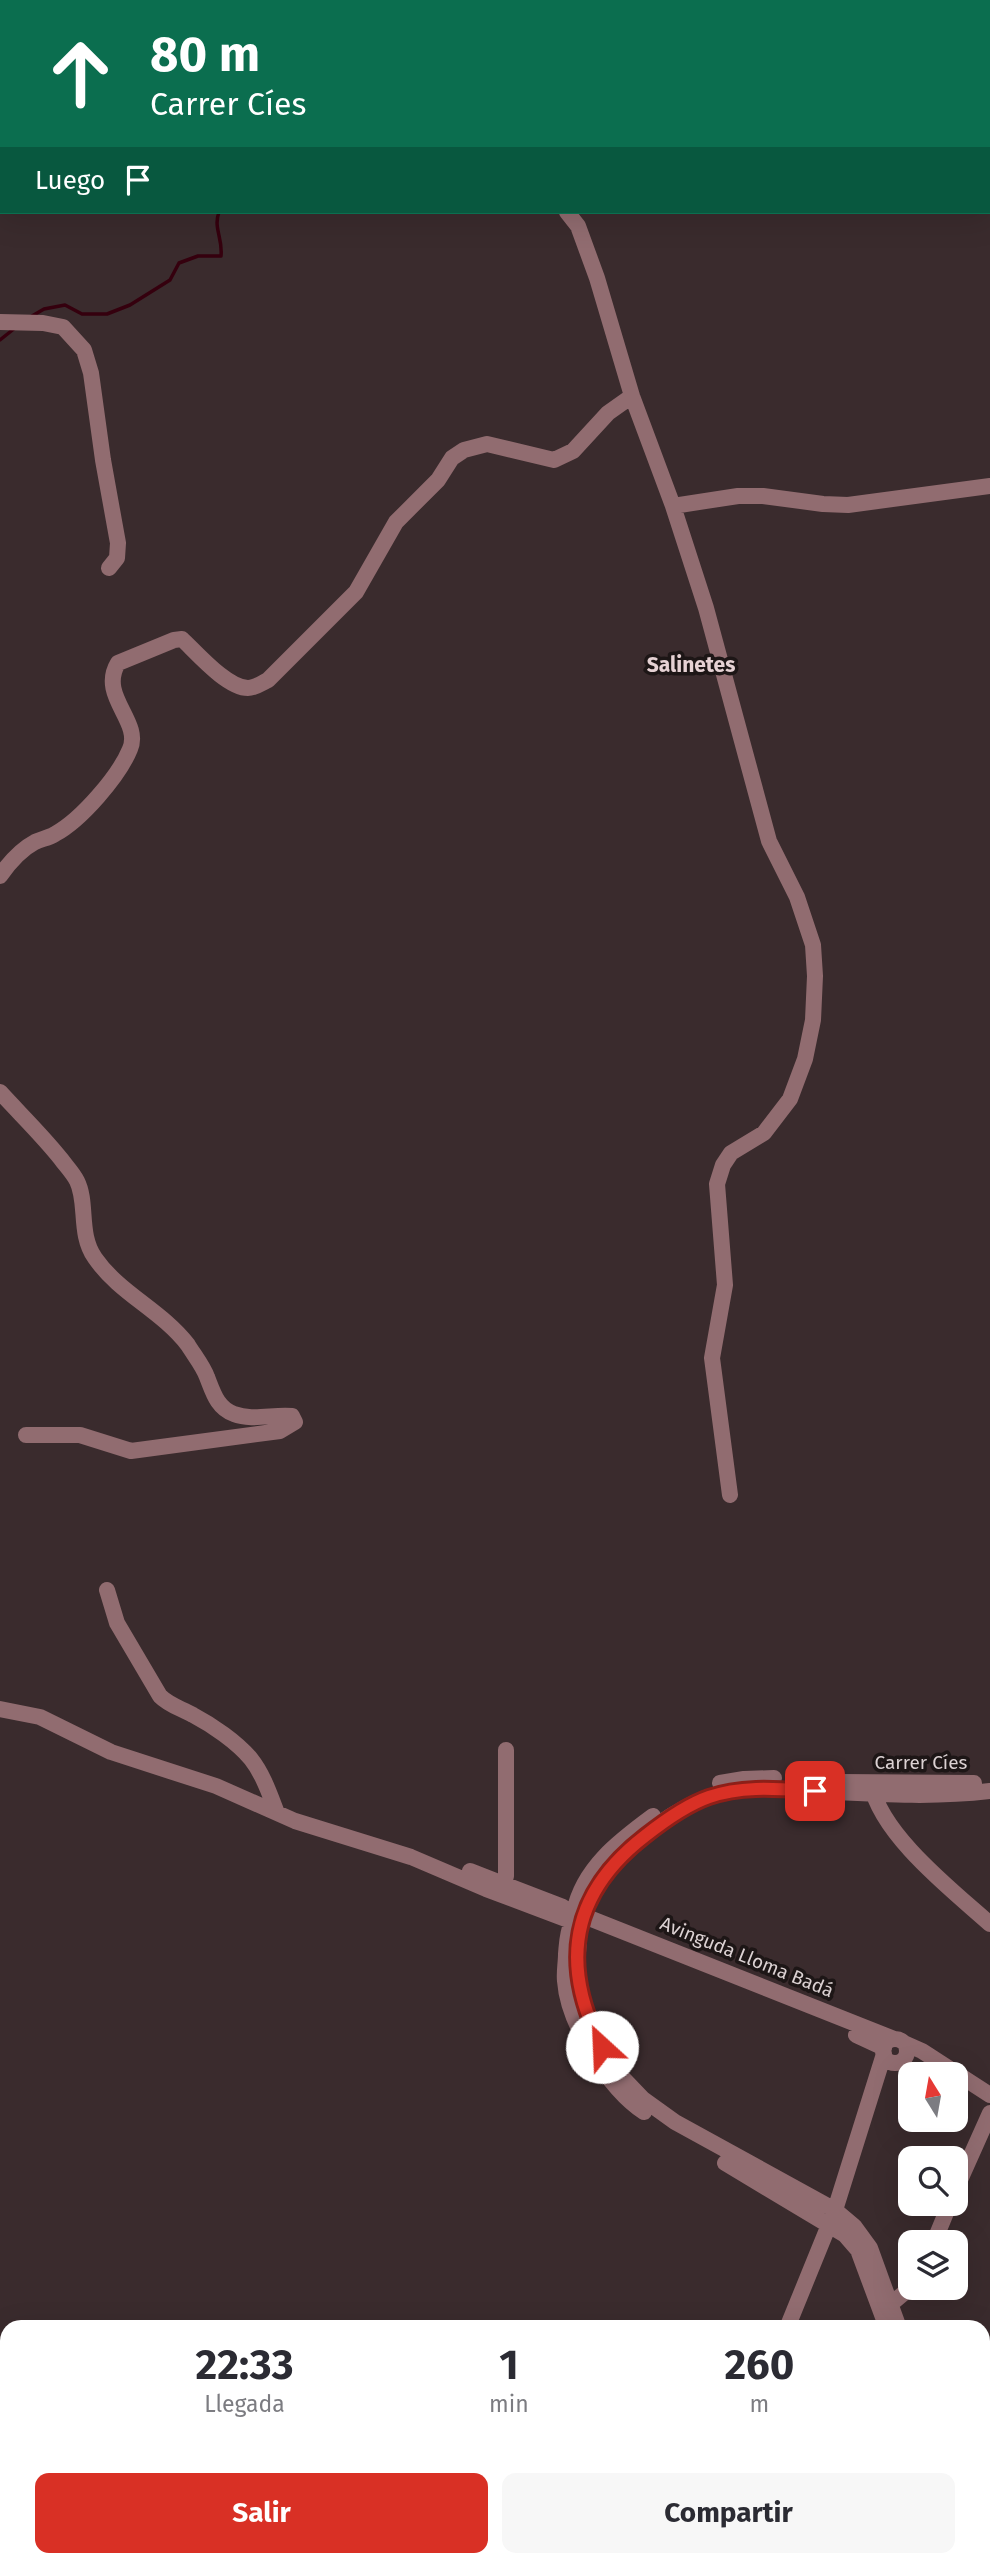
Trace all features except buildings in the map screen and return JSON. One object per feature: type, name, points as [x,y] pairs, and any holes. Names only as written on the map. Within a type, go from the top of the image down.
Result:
[{"type":"street","points":[[568,214],[578,226],[597,278],[632,396],[673,506],[706,608],[769,841],[797,897],[813,946],[813,1020],[790,1099],[764,1133],[731,1153],[723,1165],[717,1184],[724,1285],[712,1358],[730,1495]]},
{"type":"street","points":[[0,323],[43,323],[63,327],[84,350],[91,373],[118,543],[117,558],[109,568]]},
{"type":"street","points":[[0,876],[18,855],[70,823],[92,802],[126,757],[132,746],[131,727],[116,700],[113,684],[114,669],[118,663],[182,639],[231,683],[248,688],[257,686],[268,680],[356,592],[396,522],[438,480],[452,458],[464,450],[487,444],[554,460],[573,451],[608,413],[632,396]]},
{"type":"street","points":[[673,506],[738,496],[848,505],[990,486]]},
{"type":"street","points":[[0,1092],[41,1135],[77,1181],[89,1250],[131,1297],[159,1314],[174,1329],[207,1376],[211,1391],[221,1407],[234,1415],[248,1417],[292,1416],[295,1422],[280,1431],[131,1451],[80,1435],[26,1435]]},
{"type":"street","points":[[107,1590],[117,1623],[160,1696],[169,1704],[212,1727],[250,1757],[263,1777],[277,1814]]},
{"type":"street","name":"Avinguda Lloma Badá","points":[[0,1709],[40,1717],[91,1744],[216,1786],[316,1829],[414,1859],[423,1854],[502,1889],[563,1907],[595,1932],[863,2038],[916,2062]]},
{"type":"street","points":[[502,1889],[506,1876],[506,1750]]},
{"type":"street","name":"Carrer Cíes","points":[[884,2320],[858,2250],[845,2235],[660,2123],[617,2090],[595,2057],[570,2003],[565,1981],[568,1936],[606,1873],[628,1849],[668,1818],[708,1797],[765,1789],[872,1788],[990,1781]]},
{"type":"street","points":[[872,1788],[879,1810],[892,1829],[919,1859],[990,1924]]},
{"type":"street","name":"Carrer Cíes","points":[[872,1788],[939,1795],[990,1791]]},
{"type":"street","name":"Carrer Cíes","points":[[577,1918],[578,1986],[589,2022],[620,2075],[643,2099],[675,2122],[835,2210],[854,2226],[870,2248],[896,2320]]},
{"type":"street","points":[[790,2320],[829,2227],[874,2089],[895,2051]]},
{"type":"street","name":"Avinguda Lloma Badá","points":[[895,2051],[922,2051],[990,2095]]},
{"type":"street","points":[[968,2091],[990,2105]]},
{"type":"street","points":[[968,2162],[990,2113]]},
{"type":"street","points":[[891,2304],[898,2298]]},
{"type":"waterway","points":[[32,316],[44,309],[65,305],[82,314],[107,314],[130,305],[170,280],[179,263],[198,256],[221,256],[218,214]]},
{"type":"waterway","points":[[0,340],[15,328]]},
{"type":"district","name":"Salinetes","points":[[691,665]]},
{"type":"route","points":[[602,2047],[589,2022],[578,1986],[577,1967],[583,1914],[606,1873],[628,1849],[668,1818],[708,1797],[765,1789],[815,1791]]}]
